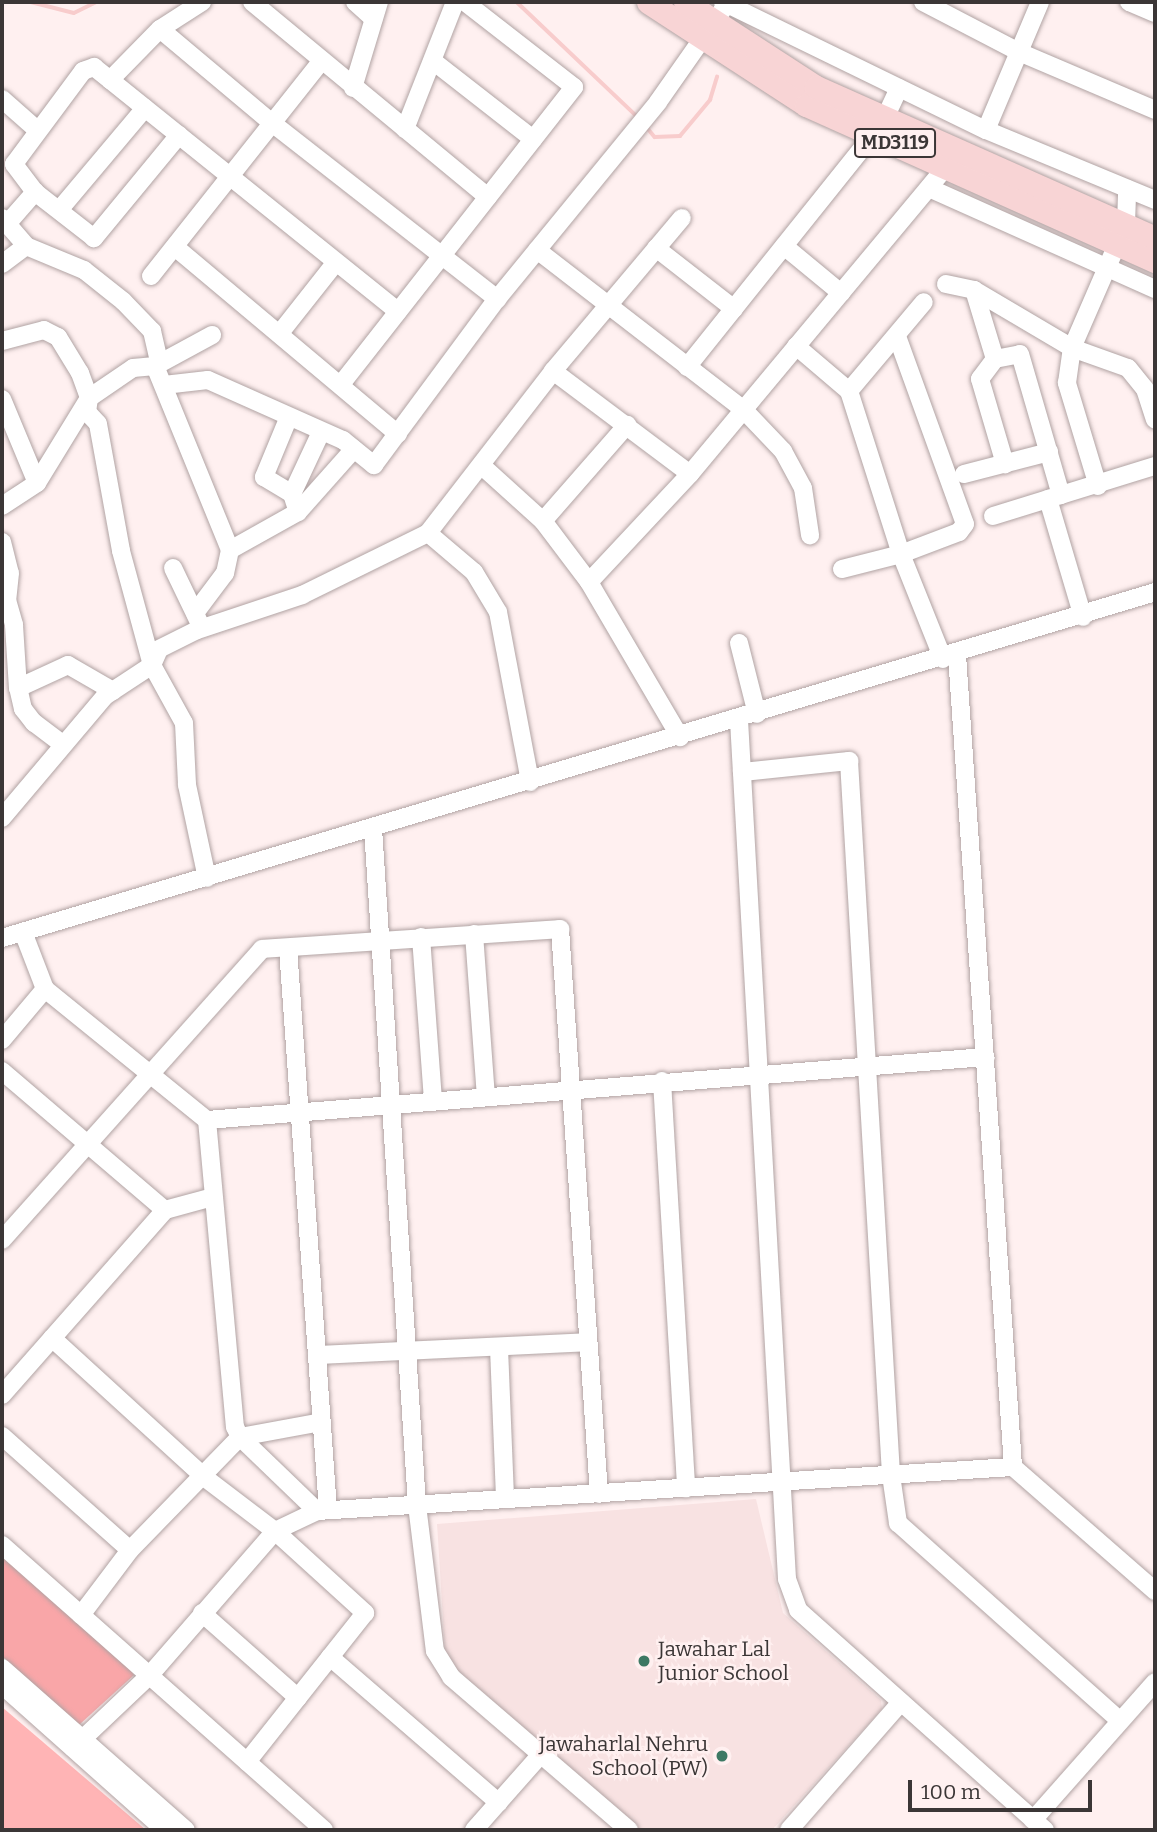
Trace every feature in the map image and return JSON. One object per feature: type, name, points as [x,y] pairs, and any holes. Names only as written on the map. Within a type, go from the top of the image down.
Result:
[{"type":"main road","name":"MD3119","points":[[648,2],[720,13]]},
{"type":"main road","name":"MD3119","points":[[685,2],[720,13],[806,105],[880,126],[1122,233],[1155,261]]},
{"type":"main road","name":"MD3119","points":[[880,126],[947,166],[1122,233],[1155,238]]},
{"type":"street","points":[[110,80],[160,29],[202,2]]},
{"type":"street","points":[[253,2],[353,88],[488,197]]},
{"type":"street","points":[[353,88],[377,10],[355,2]]},
{"type":"street","points":[[405,129],[454,2]]},
{"type":"street","points":[[342,383],[574,87],[466,2]]},
{"type":"street","points":[[923,2],[1019,52],[1155,110]]},
{"type":"street","points":[[986,131],[1040,2]]},
{"type":"street","points":[[1134,3],[1155,13]]},
{"type":"street","points":[[164,385],[208,380],[321,432],[354,449],[374,464],[497,299],[658,102],[720,13],[899,88],[986,131],[1155,200]]},
{"type":"street","points":[[160,29],[272,124],[443,254],[497,299]]},
{"type":"street","points":[[151,276],[322,60]]},
{"type":"street","points":[[433,61],[533,139]]},
{"type":"street","points":[[178,135],[94,238],[35,191],[13,160],[83,71],[94,67],[398,311]]},
{"type":"street","points":[[687,367],[880,126],[899,88]]},
{"type":"street","points":[[60,209],[145,107]]},
{"type":"street","points":[[5,108],[37,130]]},
{"type":"street","points":[[589,582],[690,474],[947,166]]},
{"type":"street","points":[[929,188],[1107,270],[1155,289]]},
{"type":"street","points":[[1098,486],[1067,383],[1072,348],[1122,233],[1127,189]]},
{"type":"street","points":[[35,191],[4,221],[26,246],[84,270],[123,301],[152,331],[157,364],[164,385],[230,550],[225,573],[199,620]]},
{"type":"street","points":[[2,818],[61,743],[113,691],[152,665],[159,649],[199,620],[302,596],[390,556],[428,533],[553,371],[682,218]]},
{"type":"street","points":[[2,264],[26,246]]},
{"type":"street","points":[[784,246],[841,293]]},
{"type":"street","points":[[175,247],[342,383],[398,434]]},
{"type":"street","points":[[656,248],[734,309]]},
{"type":"street","points":[[537,250],[606,306],[743,409],[794,466],[803,488],[810,535]]},
{"type":"street","points":[[280,333],[337,262]]},
{"type":"street","points":[[946,284],[974,290],[1072,348],[1128,368],[1145,389],[1155,419]]},
{"type":"street","points":[[974,290],[995,359]]},
{"type":"street","points":[[849,391],[924,302]]},
{"type":"street","points":[[2,341],[44,330],[58,337],[89,398],[87,412],[98,424],[121,551],[152,665],[184,723],[187,785],[207,877]]},
{"type":"street","points":[[2,506],[37,483],[89,398],[129,370],[157,364],[212,335]]},
{"type":"street","points":[[842,569],[901,554],[959,533],[965,524],[897,336]]},
{"type":"street","points":[[796,346],[849,391],[901,554],[950,657],[985,1057],[1013,1467]]},
{"type":"street","points":[[1004,464],[980,379],[995,359],[1020,354],[1049,453],[1055,497],[1083,617]]},
{"type":"street","points":[[553,371],[690,474]]},
{"type":"street","points":[[2,399],[8,429],[37,483]]},
{"type":"street","points":[[288,419],[264,478],[292,494],[298,512]]},
{"type":"street","points":[[543,521],[627,425]]},
{"type":"street","points":[[292,494],[321,432]]},
{"type":"street","points":[[230,550],[298,512],[354,449]]},
{"type":"street","points":[[964,474],[1049,453]]},
{"type":"street","points":[[481,465],[543,521],[589,582],[680,737]]},
{"type":"street","points":[[993,516],[1098,486],[1155,466]]},
{"type":"street","points":[[428,533],[474,572],[498,612],[530,782]]},
{"type":"street","points":[[2,542],[10,573],[7,600],[14,625],[23,709],[34,723],[61,743]]},
{"type":"street","points":[[173,568],[199,620]]},
{"type":"street","points":[[2,938],[950,657],[1155,592]]},
{"type":"street","points":[[739,643],[757,714]]},
{"type":"street","points":[[19,688],[68,664],[113,691]]},
{"type":"street","points":[[739,720],[787,1579],[798,1611],[1039,1825],[1120,1721],[1155,1682]]},
{"type":"street","points":[[742,772],[849,761],[891,1475],[898,1523],[1120,1721]]},
{"type":"street","points":[[373,828],[417,1505],[435,1651],[451,1677],[543,1752],[629,1830]]},
{"type":"street","points":[[2,1240],[148,1073],[262,949],[560,929],[599,1494]]},
{"type":"street","points":[[23,932],[45,989],[207,1120],[662,1080],[985,1057]]},
{"type":"street","points":[[474,934],[486,1096]]},
{"type":"street","points":[[421,937],[433,1100]]},
{"type":"street","points":[[288,948],[322,1422],[323,1511]]},
{"type":"street","points":[[2,1041],[45,989]]},
{"type":"street","points":[[2,1071],[165,1210]]},
{"type":"street","points":[[662,1080],[686,1488]]},
{"type":"street","points":[[207,1120],[235,1427],[240,1437],[323,1511]]},
{"type":"street","points":[[2,1395],[165,1210],[213,1198]]},
{"type":"street","points":[[52,1338],[204,1477],[275,1531],[365,1613],[247,1762]]},
{"type":"street","points":[[317,1355],[407,1354],[588,1342]]},
{"type":"street","points":[[499,1348],[505,1499]]},
{"type":"street","points":[[81,1615],[130,1550],[204,1477],[240,1437],[322,1422]]},
{"type":"street","points":[[2,1436],[130,1550]]},
{"type":"street","points":[[78,1744],[149,1675],[275,1531],[323,1511],[1013,1467],[1155,1591]]},
{"type":"street","points":[[2,1545],[324,1830]]},
{"type":"street","points":[[202,1614],[298,1698]]},
{"type":"street","points":[[330,1657],[499,1803]]},
{"type":"street","points":[[2,1668],[166,1830]]},
{"type":"street","points":[[2,1685],[186,1830]]},
{"type":"street","points":[[797,1827],[901,1702]]},
{"type":"street","points":[[474,1830],[543,1752]]},
{"type":"shaded area","name":"Jawahar Lal Junior School","points":[[756,1499],[783,1613],[881,1700],[882,1709],[772,1830],[632,1830],[457,1672],[445,1651],[437,1524]]},
{"type":"shaded area","points":[[2,1554],[125,1662],[134,1675],[79,1725],[2,1656]]},
{"type":"shaded area","points":[[2,1707],[146,1830],[2,1830]]},
{"type":"waterway","points":[[31,2],[74,13],[97,2]]},
{"type":"waterway","points":[[517,2],[639,118]]},
{"type":"waterway","points":[[646,126],[655,137],[680,136],[710,100],[717,77]]},
{"type":"place","name":"Jawahar Lal Junior School","points":[[644,1661]]},
{"type":"place","name":"Jawaharlal Nehru School (PW)","points":[[722,1756]]}]
